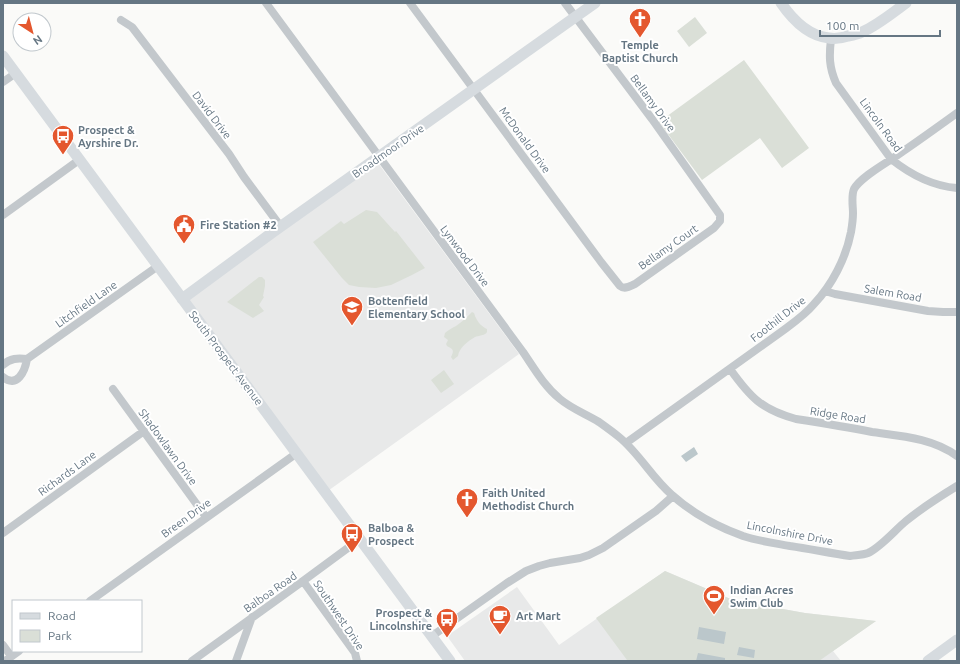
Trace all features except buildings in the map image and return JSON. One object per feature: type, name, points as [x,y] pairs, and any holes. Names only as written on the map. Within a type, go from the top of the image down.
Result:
[{"type":"main road","name":"Broadmoor Drive","points":[[182,299],[280,227],[595,3]]},
{"type":"main road","points":[[781,3],[787,12],[803,27],[817,35],[830,39],[850,36],[863,32],[906,3]]},
{"type":"main road","name":"South Prospect Avenue","points":[[3,56],[450,661]]},
{"type":"main road","points":[[928,661],[957,640]]},
{"type":"street","name":"Lynwood Drive","points":[[266,3],[508,331],[546,385],[566,403],[599,422],[626,443],[661,485],[673,496]]},
{"type":"street","name":"McDonald Drive","points":[[410,3],[601,262],[620,286],[624,288]]},
{"type":"street","name":"Bellamy Drive","points":[[564,3],[719,212],[721,218]]},
{"type":"street","name":"David Drive","points":[[121,20],[132,27],[228,154],[280,227]]},
{"type":"street","name":"Lincoln Road","points":[[830,39],[830,69],[836,83],[891,159],[912,174],[926,181],[938,185],[957,188]]},
{"type":"street","points":[[3,82],[16,73]]},
{"type":"street","name":"Foothill Drive","points":[[626,443],[806,313],[825,291],[840,266],[850,233],[853,215],[852,197],[857,185],[866,176],[957,113]]},
{"type":"street","points":[[3,214],[79,160]]},
{"type":"street","name":"Bellamy Court","points":[[624,288],[635,284],[714,228],[719,224],[721,218]]},
{"type":"street","name":"Litchfield Lane","points":[[27,359],[158,266]]},
{"type":"street","name":"Salem Road","points":[[825,291],[928,311],[957,312]]},
{"type":"street","points":[[3,365],[11,359],[27,359],[26,366],[18,378],[11,382],[3,377]]},
{"type":"street","name":"Ridge Road","points":[[730,369],[750,395],[762,405],[784,416],[902,436],[941,446],[957,456]]},
{"type":"street","name":"Shadowlawn Drive","points":[[113,390],[206,517]]},
{"type":"street","name":"Richards Lane","points":[[3,533],[144,431]]},
{"type":"street","name":"Breen Drive","points":[[91,600],[296,453]]},
{"type":"street","name":"Lincolnshire Drive","points":[[673,496],[706,519],[744,536],[769,542],[850,556],[861,555],[874,550],[906,521],[957,486]]},
{"type":"street","points":[[432,636],[526,571],[544,564],[580,558],[603,548],[656,511],[673,496]]},
{"type":"street","name":"Balboa Road","points":[[192,661],[360,539]]},
{"type":"street","name":"Southwest Drive","points":[[303,581],[354,652],[357,661]]},
{"type":"street","points":[[236,661],[252,618]]},
{"type":"street","points":[[3,645],[8,659],[18,652]]},
{"type":"shaded area","name":"Bottenfield Elementary School","points":[[378,163],[519,354],[325,493],[186,300]]},
{"type":"shaded area","points":[[694,447],[698,454],[686,462],[681,456]]},
{"type":"shaded area","name":"Indian Acres Swim Club","points":[[665,571],[733,600],[805,613],[876,621],[833,651],[841,661],[465,661],[447,636],[517,587],[559,645]]},
{"type":"shaded area","points":[[699,627],[726,632],[724,644],[697,639]]},
{"type":"shaded area","points":[[739,647],[755,650],[754,658],[737,655]]},
{"type":"shaded area","points":[[698,653],[725,658],[725,661],[696,661]]},
{"type":"green space","points":[[695,17],[707,33],[689,47],[677,31]]},
{"type":"green space","points":[[744,60],[809,148],[782,168],[760,138],[702,180],[659,122]]},
{"type":"green space","points":[[366,210],[377,212],[395,232],[396,231],[425,268],[391,285],[376,288],[349,285],[313,242],[341,221],[344,224]]},
{"type":"green space","points":[[259,277],[262,277],[265,280],[264,297],[259,305],[264,311],[253,318],[227,302]]},
{"type":"green space","points":[[472,312],[479,323],[487,329],[487,332],[484,335],[475,337],[467,343],[460,350],[458,356],[453,360],[451,357],[453,351],[446,344],[448,340],[444,337],[445,333],[460,323]]},
{"type":"green space","points":[[444,370],[454,384],[441,393],[431,380]]},
{"type":"green space","name":"Indian Acres Swim Club","points":[[665,571],[733,600],[805,613],[876,621],[819,661],[627,660],[596,618]]},
{"type":"place","name":"Temple Baptist Church","points":[[640,38]]},
{"type":"place","name":"Prospect & Ayrshire Dr.","points":[[63,156]]},
{"type":"place","name":"Fire Station #2","points":[[184,244]]},
{"type":"place","name":"Bottenfield Elementary School","points":[[352,326]]},
{"type":"place","name":"Faith United Methodist Church","points":[[467,518]]},
{"type":"place","name":"Balboa & Prospect","points":[[352,554]]},
{"type":"place","name":"Indian Acres Swim Club","points":[[714,616]]},
{"type":"place","name":"Art Mart","points":[[500,636]]},
{"type":"place","name":"Prospect & Lincolnshire","points":[[447,638]]}]
